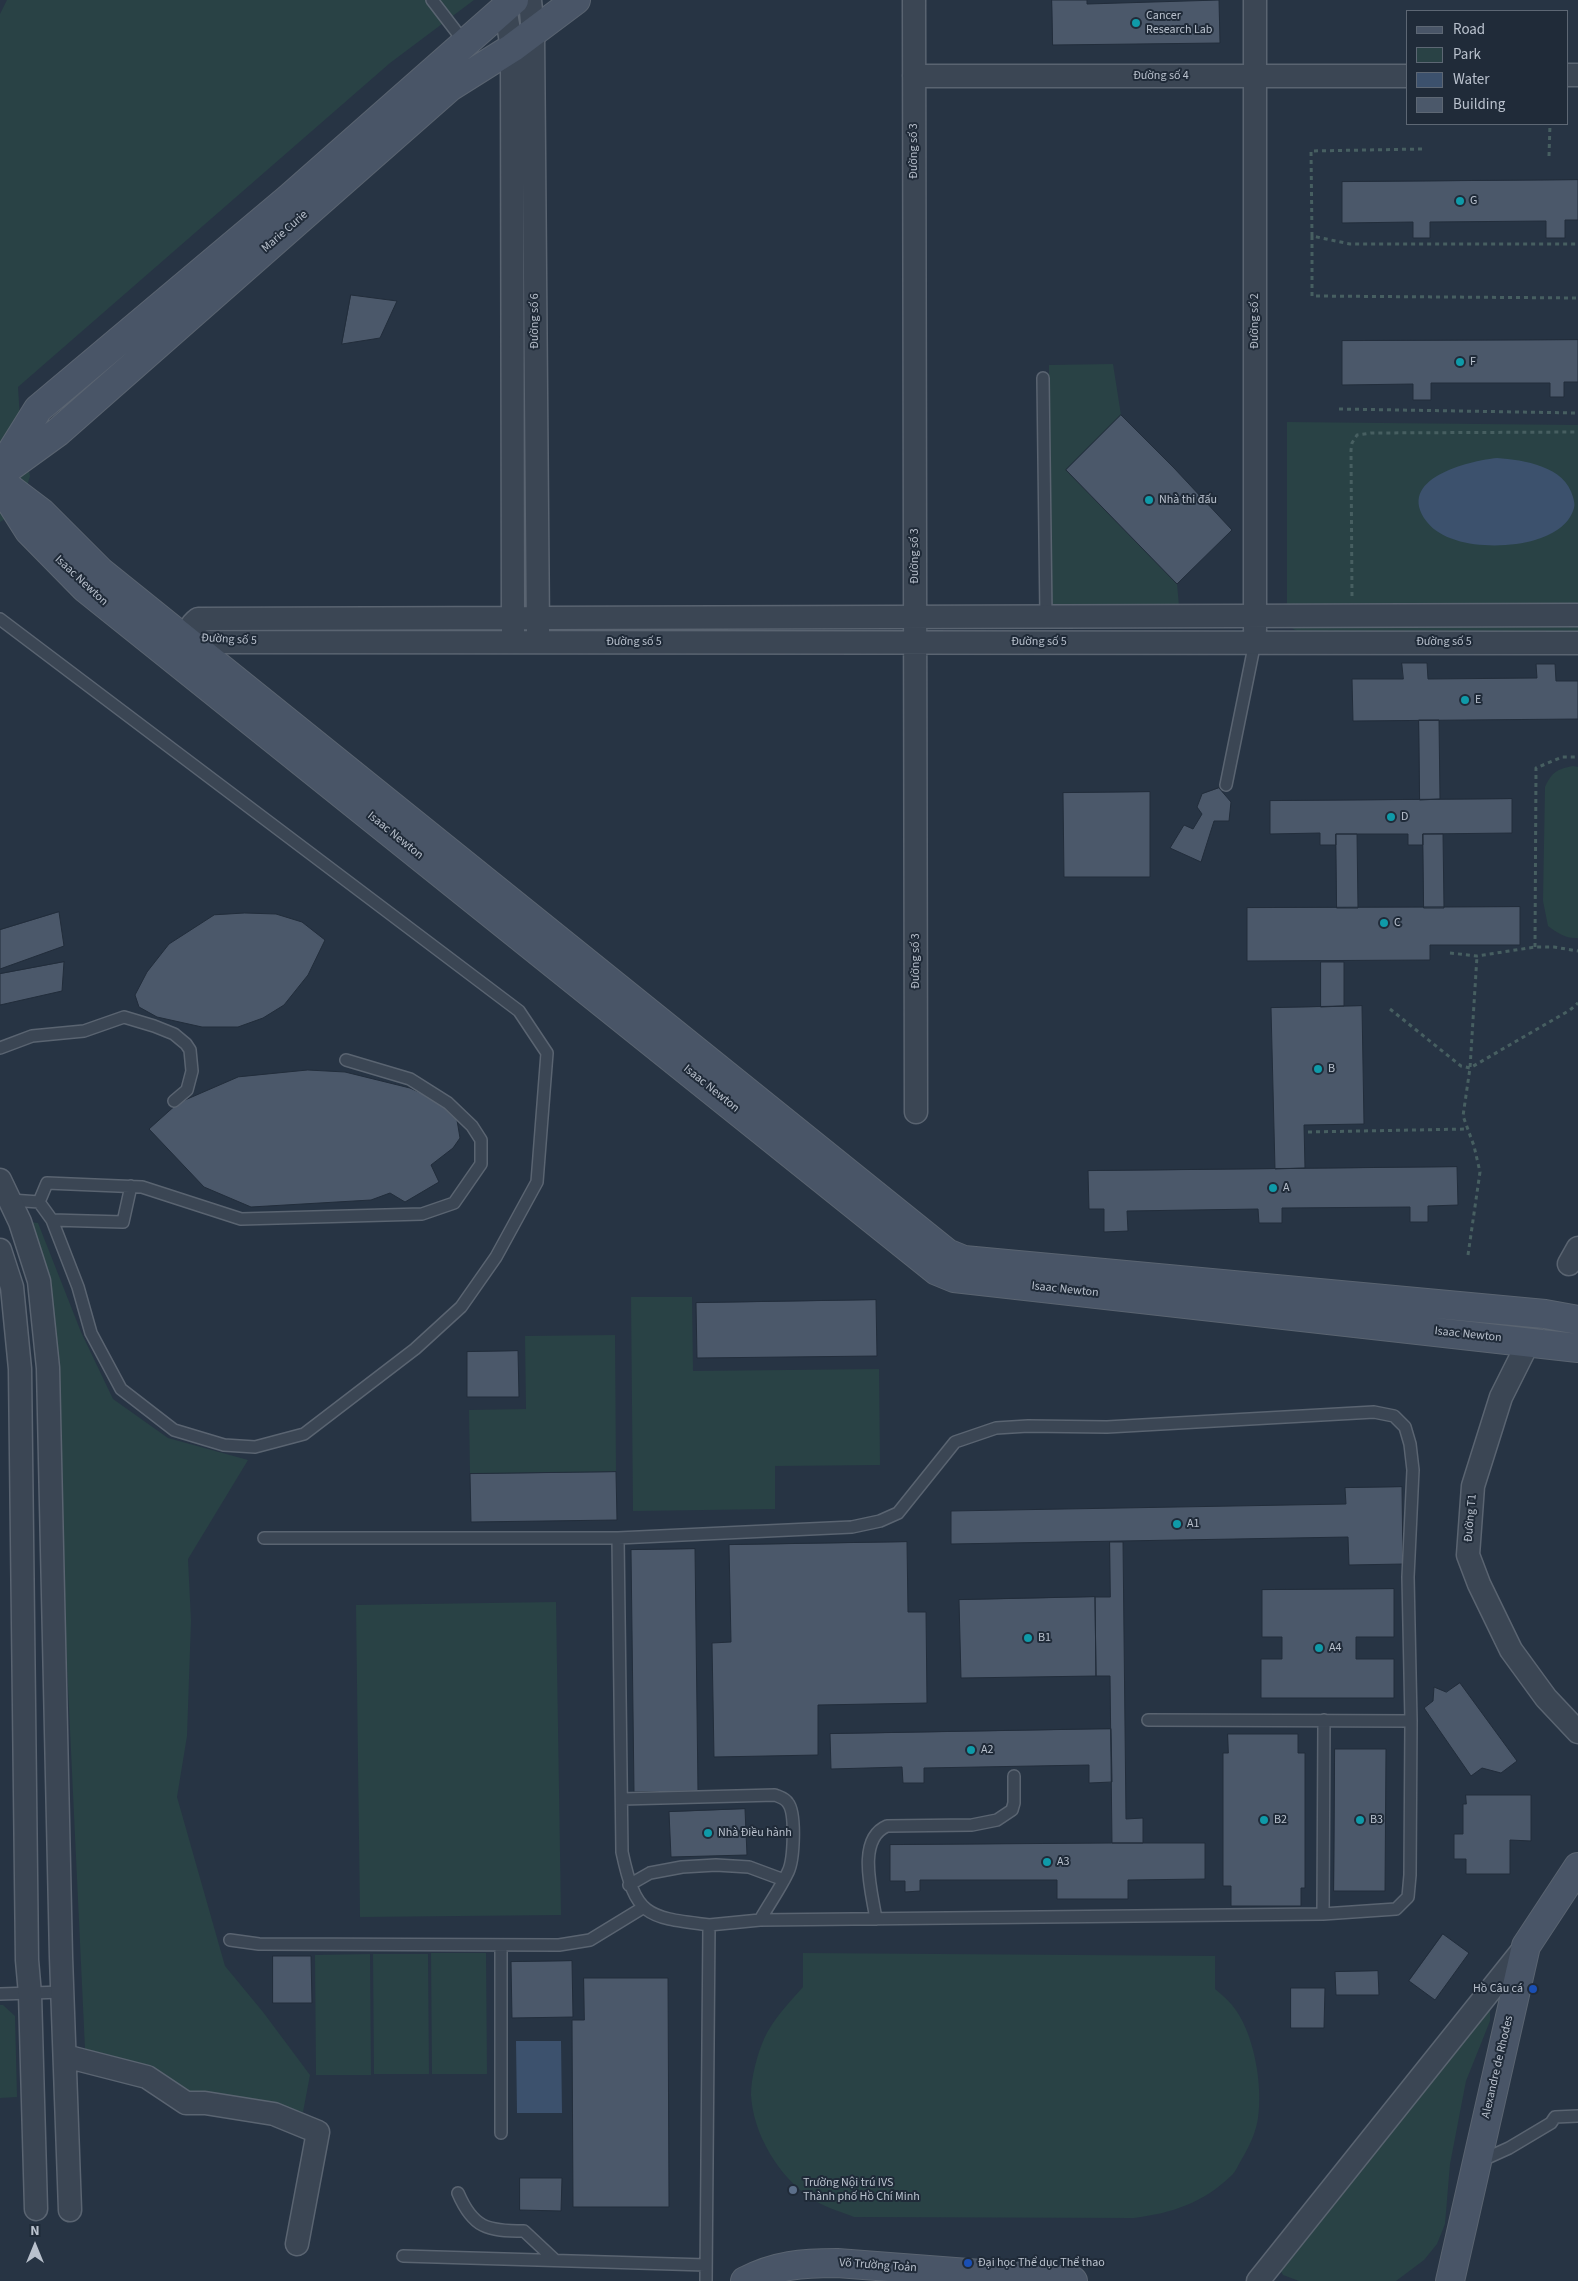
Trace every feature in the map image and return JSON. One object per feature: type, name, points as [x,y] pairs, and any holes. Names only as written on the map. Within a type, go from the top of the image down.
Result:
[{"type":"street","name":"Marie Curie","points":[[0,474],[58,432],[450,87],[522,40],[576,0]]},
{"type":"street","name":"Đường số 3","points":[[914,0],[916,1112]]},
{"type":"street","name":"Đường số 2","points":[[1255,0],[1255,642]]},
{"type":"street","name":"Marie Curie","points":[[0,470],[38,409],[288,199],[465,43],[516,2]]},
{"type":"street","name":"Đường số 6","points":[[516,2],[522,40],[538,642]]},
{"type":"street","name":"Đường số 6","points":[[513,642],[522,40]]},
{"type":"street","name":"Đường số 4","points":[[914,76],[1406,76]]},
{"type":"street","name":"Isaac Newton","points":[[0,481],[42,513],[101,572],[947,1253],[964,1260],[1546,1314],[1578,1320]]},
{"type":"street","name":"Isaac Newton","points":[[0,485],[29,531],[85,588],[937,1271],[954,1278],[1578,1348]]},
{"type":"street","name":"Đường số 5","points":[[1578,615],[198,618],[192,623],[190,630],[193,637],[199,641],[209,642],[1578,642]]},
{"type":"street","points":[[0,1180],[11,1200],[39,1281],[48,1368],[61,1956],[70,2210]]},
{"type":"street","points":[[0,1250],[12,1287],[20,1369],[27,1960],[30,1994],[36,2209]]},
{"type":"street","points":[[1529,1341],[1546,1314]]},
{"type":"street","name":"Đường T1","points":[[1529,1341],[1501,1397],[1473,1486],[1468,1555],[1479,1584],[1511,1650],[1546,1698],[1578,1732]]},
{"type":"street","name":"Alexandre de Rhodes","points":[[1450,2281],[1526,1946],[1578,1866]]},
{"type":"street","points":[[1258,2281],[1526,1946]]},
{"type":"street","points":[[27,1960],[36,1967],[52,1967],[61,1956]]},
{"type":"street","points":[[65,2056],[147,2077],[186,2103],[205,2103],[274,2114],[318,2132],[297,2244]]},
{"type":"street","name":"Võ Trường Toản","points":[[745,2281],[767,2270],[800,2263],[836,2263],[982,2277],[1073,2281]]},
{"type":"street","name":"Võ Trường Toản","points":[[804,2281],[824,2281]]},
{"type":"lane","points":[[432,0],[465,43]]},
{"type":"lane","points":[[1043,378],[1046,616]]},
{"type":"lane","points":[[0,619],[519,1011],[547,1053],[537,1182],[496,1257],[461,1307],[415,1349],[304,1434],[255,1447],[224,1445],[174,1430],[120,1389],[91,1333],[78,1287],[52,1220],[39,1202]]},
{"type":"lane","points":[[1226,785],[1255,642]]},
{"type":"lane","points":[[0,1048],[32,1036],[84,1031],[124,1017],[154,1026],[174,1034],[190,1050],[192,1071],[187,1090],[174,1101]]},
{"type":"lane","points":[[39,1202],[47,1183],[142,1187],[241,1220],[422,1214],[454,1202],[481,1164],[481,1140],[472,1126],[448,1103],[410,1079],[346,1060]]},
{"type":"lane","points":[[52,1220],[123,1222],[131,1186]]},
{"type":"lane","points":[[11,1200],[39,1202]]},
{"type":"lane","points":[[264,1538],[618,1538],[852,1527],[880,1521],[898,1513],[955,1442],[996,1428],[1028,1426],[1107,1428],[1374,1412],[1394,1416],[1405,1427],[1410,1444],[1413,1470],[1408,1577],[1411,1721],[1410,1875],[1408,1897],[1396,1909],[1323,1914],[760,1920],[709,1925],[668,1920],[650,1912],[639,1903],[629,1885],[622,1852],[618,1538]]},
{"type":"lane","points":[[1148,1720],[1411,1721]]},
{"type":"lane","points":[[1323,1914],[1324,1720]]},
{"type":"lane","points":[[876,1918],[869,1875],[869,1855],[871,1844],[877,1831],[887,1826],[972,1825],[997,1820],[1012,1810],[1014,1803],[1014,1776]]},
{"type":"lane","points":[[622,1799],[775,1795],[784,1798],[789,1804],[792,1814],[792,1856],[789,1870],[760,1920]]},
{"type":"lane","points":[[629,1885],[650,1873],[682,1867],[716,1865],[749,1867],[784,1880]]},
{"type":"lane","points":[[230,1940],[259,1944],[559,1945],[590,1940],[644,1907]]},
{"type":"lane","points":[[706,2281],[709,1925]]},
{"type":"lane","points":[[501,1945],[501,2133]]},
{"type":"lane","points":[[0,1994],[63,1992]]},
{"type":"lane","points":[[1477,2162],[1509,2148],[1551,2123],[1556,2117],[1578,2116]]},
{"type":"lane","points":[[458,2193],[464,2207],[483,2227],[505,2231],[524,2231],[556,2260]]},
{"type":"lane","points":[[402,2256],[706,2265]]},
{"type":"path","points":[[1549,156],[1550,125]]},
{"type":"path","points":[[1422,149],[1311,150],[1312,296],[1578,298]]},
{"type":"path","points":[[1312,236],[1350,244],[1578,244]]},
{"type":"path","points":[[1339,409],[1578,413]]},
{"type":"path","points":[[1356,603],[1352,592],[1350,450],[1357,435],[1371,433],[1578,432]]},
{"type":"path","points":[[1535,947],[1536,768],[1562,757],[1578,757]]},
{"type":"path","points":[[1450,953],[1477,956],[1535,947],[1554,947],[1578,951]]},
{"type":"path","points":[[1468,1255],[1480,1172],[1474,1146],[1463,1116],[1470,1068],[1477,956]]},
{"type":"path","points":[[1390,1009],[1461,1066],[1470,1068],[1570,1010],[1578,1003]]},
{"type":"path","points":[[1308,1132],[1467,1129]]},
{"type":"green space","points":[[7,0],[474,0],[390,63],[18,387],[21,434],[30,476],[20,510],[0,522],[0,14]]},
{"type":"green space","points":[[1113,364],[1121,415],[1066,470],[1177,584],[1179,606],[1049,604],[1049,365]]},
{"type":"green space","points":[[1287,422],[1578,425],[1578,605],[1287,604]]},
{"type":"green space","points":[[1578,620],[1578,631],[1297,631],[1292,628],[1292,623]]},
{"type":"green space","points":[[1573,766],[1578,767],[1578,938],[1566,936],[1548,926],[1543,901],[1545,787],[1556,772]]},
{"type":"green space","points":[[30,1222],[38,1223],[81,1332],[113,1399],[168,1438],[248,1460],[188,1559],[191,1621],[187,1736],[177,1797],[225,1966],[263,2012],[310,2075],[303,2112],[190,2092],[145,2066],[85,2049],[49,1282]]},
{"type":"green space","points":[[631,1297],[692,1297],[693,1371],[879,1369],[880,1465],[775,1466],[775,1509],[633,1511]]},
{"type":"green space","points":[[615,1335],[616,1472],[470,1474],[469,1410],[526,1409],[525,1336]]},
{"type":"green space","points":[[556,1602],[561,1915],[360,1917],[356,1605]]},
{"type":"green space","points":[[431,1953],[486,1953],[487,2074],[432,2074]]},
{"type":"green space","points":[[803,1953],[1215,1956],[1215,1989],[1240,2016],[1251,2043],[1258,2075],[1259,2105],[1257,2123],[1246,2152],[1231,2176],[1198,2200],[1174,2210],[1134,2218],[854,2217],[832,2209],[799,2189],[778,2166],[762,2139],[753,2110],[751,2095],[755,2067],[764,2039],[777,2018],[803,1987]]},
{"type":"green space","points":[[370,1954],[371,2075],[316,2075],[315,1955]]},
{"type":"green space","points":[[373,1954],[428,1954],[429,2074],[374,2074]]},
{"type":"green space","points":[[0,2005],[3,2005],[15,2016],[17,2097],[0,2098]]},
{"type":"green space","points":[[1490,2005],[1490,2021],[1466,2081],[1450,2164],[1445,2224],[1437,2244],[1424,2260],[1396,2281],[1299,2281],[1283,2275],[1276,2263]]},
{"type":"water","points":[[1497,458],[1531,463],[1562,478],[1569,487],[1574,504],[1572,514],[1564,525],[1535,540],[1508,545],[1462,542],[1436,531],[1427,522],[1419,507],[1420,494],[1427,484],[1453,468]]},
{"type":"water","points":[[516,2041],[561,2041],[562,2113],[517,2113]]},
{"type":"building","name":"Cancer Research Lab","points":[[1052,0],[1087,0],[1087,4],[1219,0],[1220,43],[1053,45]]},
{"type":"building","name":"G","points":[[1578,180],[1578,220],[1565,220],[1565,238],[1546,238],[1546,221],[1430,222],[1430,238],[1413,238],[1413,222],[1342,223],[1342,182]]},
{"type":"building","points":[[351,295],[397,301],[380,338],[342,344]]},
{"type":"building","name":"F","points":[[1578,340],[1578,382],[1564,382],[1564,397],[1550,397],[1550,383],[1431,383],[1431,400],[1413,400],[1413,384],[1342,385],[1342,341]]},
{"type":"building","name":"Nhà thi đấu","points":[[1121,415],[1232,530],[1177,584],[1066,470]]},
{"type":"building","name":"E","points":[[1402,663],[1427,663],[1428,679],[1537,678],[1536,664],[1555,664],[1556,681],[1578,681],[1578,719],[1353,721],[1352,679],[1403,679]]},
{"type":"building","points":[[1419,720],[1439,720],[1440,799],[1420,800]]},
{"type":"building","points":[[1219,788],[1231,802],[1229,821],[1214,821],[1201,862],[1170,848],[1184,825],[1193,829],[1202,814],[1197,807],[1202,794]]},
{"type":"building","points":[[1150,792],[1150,877],[1064,877],[1063,793]]},
{"type":"building","name":"D","points":[[1512,799],[1512,833],[1423,834],[1423,845],[1408,845],[1408,834],[1336,834],[1336,845],[1320,845],[1320,833],[1270,834],[1270,801]]},
{"type":"building","points":[[1336,834],[1357,834],[1358,908],[1337,908]]},
{"type":"building","points":[[1423,834],[1443,834],[1444,908],[1424,908]]},
{"type":"building","name":"C","points":[[1520,907],[1520,945],[1430,945],[1430,960],[1247,961],[1247,908]]},
{"type":"building","points":[[59,912],[64,946],[0,969],[0,930]]},
{"type":"building","points":[[276,914],[302,922],[325,940],[308,975],[284,1005],[263,1018],[238,1027],[202,1027],[157,1017],[139,1007],[135,995],[147,972],[169,944],[214,915]]},
{"type":"building","points":[[64,962],[62,991],[0,1005],[0,974]]},
{"type":"building","points":[[1321,962],[1344,962],[1344,1006],[1321,1007]]},
{"type":"building","name":"B","points":[[1362,1006],[1364,1124],[1304,1125],[1305,1168],[1275,1169],[1271,1008]]},
{"type":"building","points":[[308,1070],[345,1072],[410,1088],[436,1100],[457,1120],[460,1138],[453,1148],[431,1165],[439,1182],[405,1202],[390,1193],[371,1200],[251,1207],[204,1187],[149,1129],[178,1103],[238,1077]]},
{"type":"building","name":"A","points":[[1457,1167],[1458,1205],[1428,1206],[1428,1222],[1410,1222],[1410,1207],[1282,1208],[1282,1223],[1259,1223],[1258,1209],[1127,1211],[1128,1231],[1104,1232],[1104,1209],[1089,1209],[1088,1171]]},
{"type":"building","points":[[876,1300],[877,1356],[697,1358],[696,1303]]},
{"type":"building","points":[[518,1351],[519,1397],[467,1397],[467,1352]]},
{"type":"building","points":[[616,1472],[617,1520],[471,1522],[470,1474]]},
{"type":"building","name":"A1","points":[[1402,1487],[1403,1564],[1349,1565],[1348,1537],[951,1544],[951,1511],[1346,1504],[1345,1488]]},
{"type":"building","points":[[907,1542],[908,1612],[926,1612],[927,1703],[818,1705],[818,1755],[714,1757],[712,1643],[731,1642],[729,1545]]},
{"type":"building","points":[[1110,1542],[1123,1542],[1126,1819],[1143,1818],[1143,1843],[1112,1843],[1110,1676],[1096,1676],[1095,1597],[1110,1597]]},
{"type":"building","points":[[695,1549],[698,1791],[634,1792],[631,1550]]},
{"type":"building","name":"A4","points":[[1394,1589],[1394,1637],[1356,1637],[1356,1659],[1394,1659],[1394,1698],[1261,1698],[1261,1659],[1282,1659],[1282,1637],[1262,1637],[1262,1590]]},
{"type":"building","name":"B1","points":[[1095,1597],[1096,1676],[961,1678],[959,1600]]},
{"type":"building","points":[[1460,1683],[1517,1761],[1501,1773],[1482,1768],[1471,1776],[1424,1708],[1433,1701],[1434,1687],[1446,1692]]},
{"type":"building","name":"A2","points":[[1111,1729],[1112,1782],[1089,1783],[1089,1765],[924,1768],[924,1783],[903,1783],[902,1767],[831,1769],[830,1734]]},
{"type":"building","name":"B2","points":[[1228,1734],[1298,1734],[1298,1753],[1305,1753],[1305,1888],[1301,1888],[1301,1906],[1231,1906],[1231,1886],[1223,1886],[1223,1753],[1228,1753]]},
{"type":"building","name":"B3","points":[[1335,1749],[1386,1749],[1385,1891],[1334,1891]]},
{"type":"building","points":[[1466,1795],[1531,1795],[1531,1841],[1510,1840],[1510,1874],[1466,1874],[1466,1859],[1454,1859],[1454,1834],[1463,1834],[1463,1804],[1466,1804]]},
{"type":"building","name":"Nhà Điều hành","points":[[745,1809],[747,1855],[671,1857],[669,1812]]},
{"type":"building","name":"A3","points":[[1205,1843],[1205,1879],[1128,1880],[1128,1899],[1057,1899],[1057,1880],[920,1880],[920,1891],[905,1892],[905,1881],[890,1881],[890,1845]]},
{"type":"building","points":[[1443,1934],[1469,1953],[1435,2000],[1409,1981]]},
{"type":"building","points":[[273,1956],[311,1956],[312,2003],[273,2003]]},
{"type":"building","points":[[572,1961],[573,2017],[512,2018],[511,1962]]},
{"type":"building","points":[[1378,1971],[1379,1995],[1336,1995],[1335,1972]]},
{"type":"building","points":[[584,1978],[668,1978],[669,2207],[573,2207],[572,2020],[584,2020]]},
{"type":"building","points":[[1291,1988],[1325,1988],[1324,2028],[1291,2028]]},
{"type":"building","points":[[520,2178],[562,2178],[561,2211],[520,2210]]},
{"type":"place","name":"Cancer Research Lab","points":[[1136,23]]},
{"type":"place","name":"G","points":[[1460,201]]},
{"type":"place","name":"F","points":[[1460,362]]},
{"type":"place","name":"Nhà thi đấu","points":[[1149,500]]},
{"type":"place","name":"E","points":[[1465,700]]},
{"type":"place","name":"D","points":[[1391,817]]},
{"type":"place","name":"C","points":[[1384,923]]},
{"type":"place","name":"B","points":[[1318,1069]]},
{"type":"place","name":"A","points":[[1273,1188]]},
{"type":"place","name":"A1","points":[[1177,1524]]},
{"type":"place","name":"B1","points":[[1028,1638]]},
{"type":"place","name":"A4","points":[[1319,1648]]},
{"type":"place","name":"A2","points":[[971,1750]]},
{"type":"place","name":"B2","points":[[1264,1820]]},
{"type":"place","name":"B3","points":[[1360,1820]]},
{"type":"place","name":"Nhà Điều hành","points":[[708,1833]]},
{"type":"place","name":"A3","points":[[1047,1862]]},
{"type":"place","name":"Hồ Câu cá","points":[[1533,1989]]},
{"type":"place","name":"Trường Nội trú IVS Thành phố Hồ Chí Minh","points":[[793,2190]]},
{"type":"place","name":"Đại học Thể dục Thể thao","points":[[968,2263]]}]
